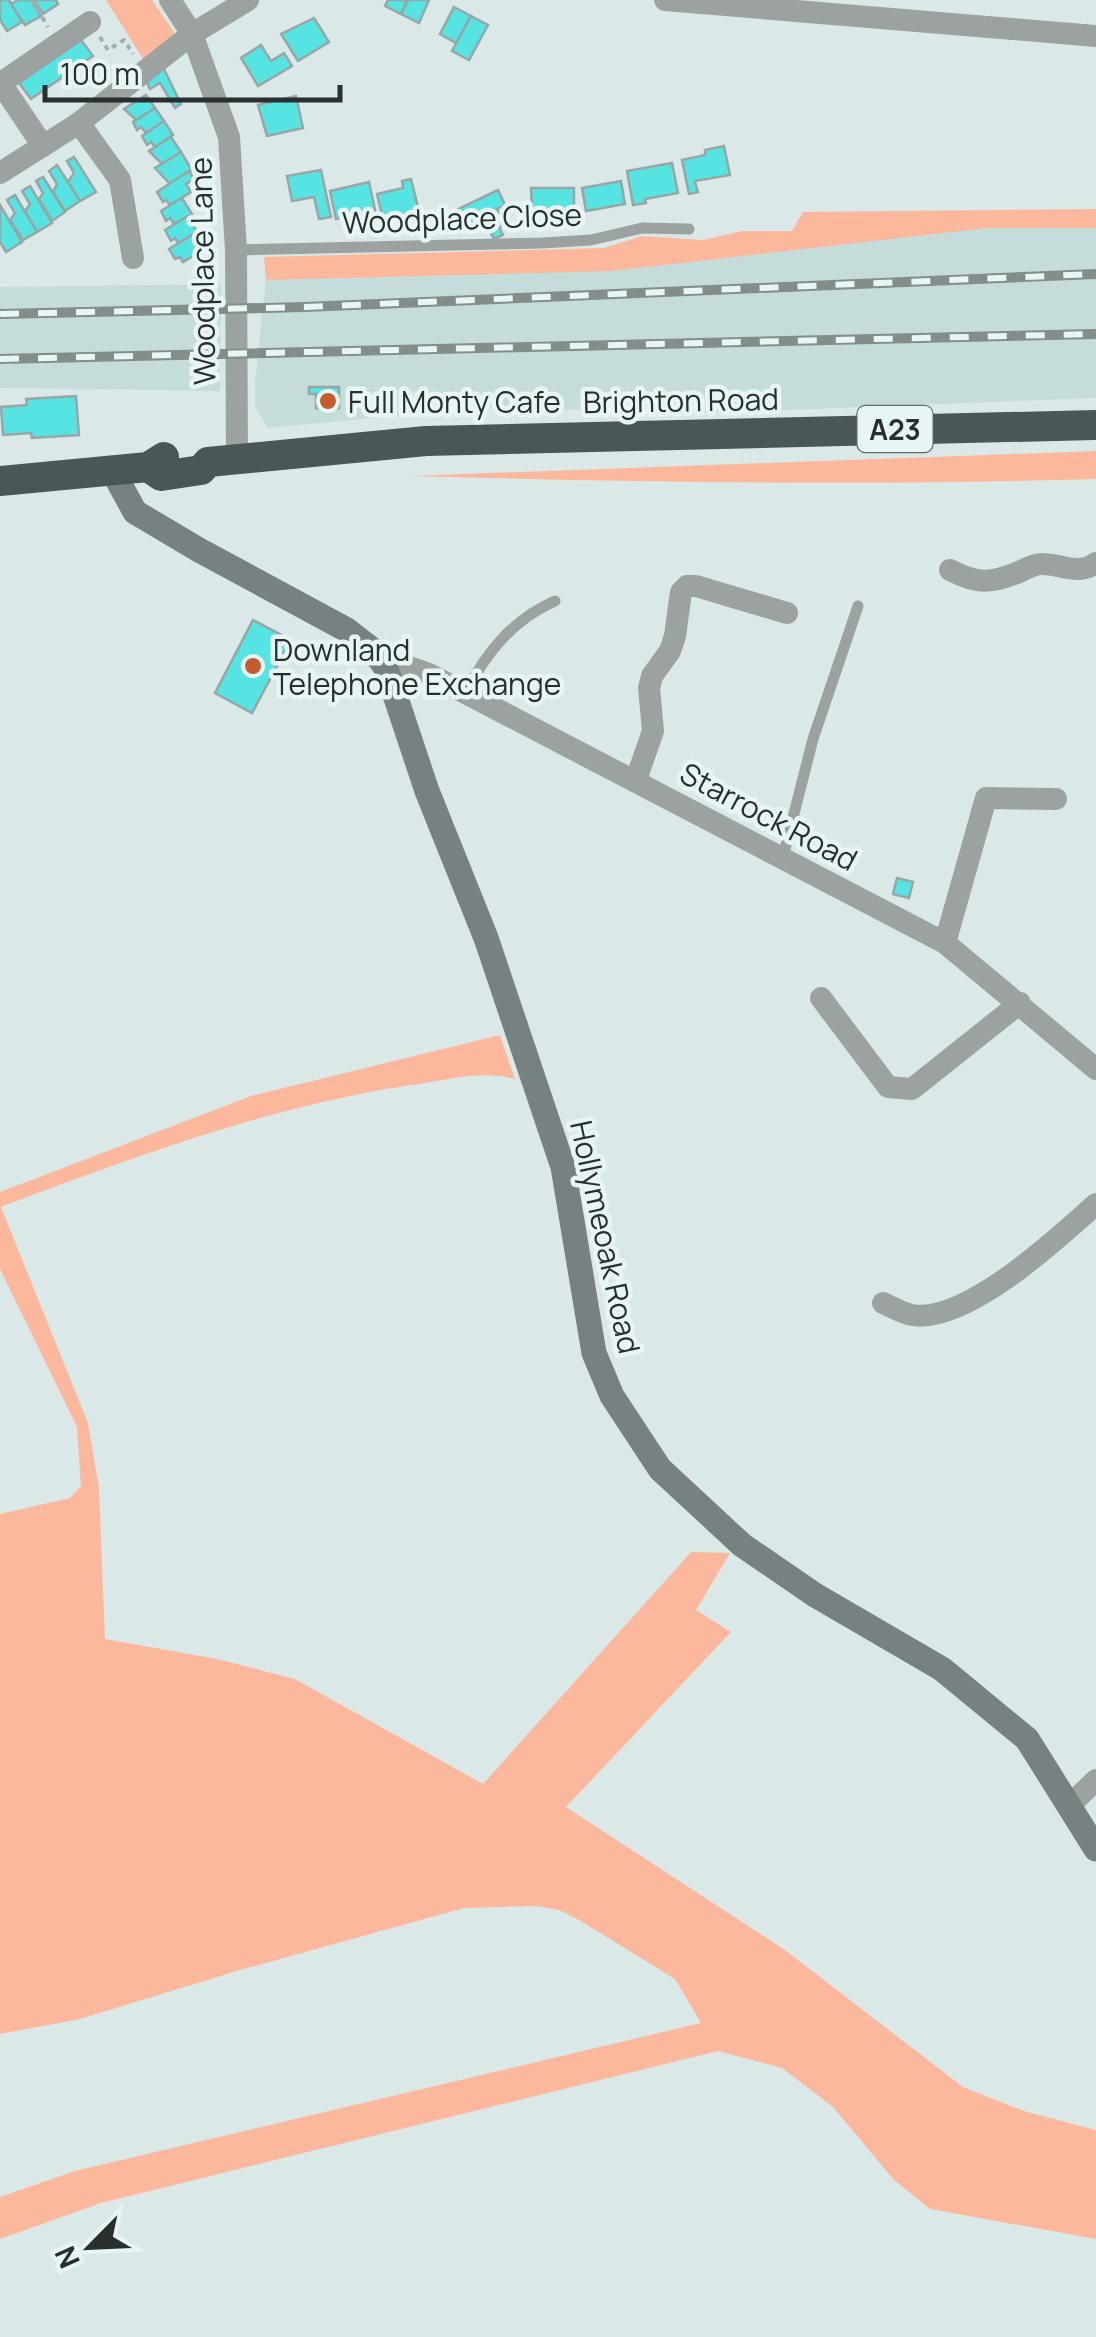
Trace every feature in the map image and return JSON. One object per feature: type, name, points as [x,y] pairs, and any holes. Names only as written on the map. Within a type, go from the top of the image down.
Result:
[{"type":"highway","name":"Brighton Road","points":[[0,481],[148,468],[160,476],[203,470],[222,460],[426,441],[1096,424]]},
{"type":"street","name":"Woodplace Lane","points":[[170,0],[192,34],[229,137],[236,258],[234,384],[222,460]]},
{"type":"street","points":[[0,173],[79,123],[192,34],[248,0]]},
{"type":"street","points":[[664,0],[817,7],[1096,36]]},
{"type":"street","points":[[43,146],[0,83],[90,22]]},
{"type":"street","points":[[79,123],[120,180],[134,258]]},
{"type":"street","name":"Hollymeoak Road","points":[[112,470],[135,512],[348,630],[374,651],[386,668],[427,792],[486,938],[558,1150],[594,1353],[612,1396],[660,1469],[742,1545],[814,1594],[942,1668],[1027,1739],[1096,1850]]},
{"type":"street","points":[[950,570],[974,582],[1003,579],[1042,564],[1067,570],[1089,568],[1096,563]]},
{"type":"street","points":[[636,780],[653,731],[649,688],[652,676],[670,651],[681,592],[687,586],[696,586],[787,613]]},
{"type":"street","name":"Starrock Road","points":[[386,668],[404,665],[465,692],[944,943],[1096,1070]]},
{"type":"street","points":[[944,943],[986,798],[1056,799]]},
{"type":"street","points":[[821,998],[880,1095],[912,1088],[1020,1003]]},
{"type":"street","points":[[883,1303],[914,1315],[948,1311],[986,1294],[1096,1204]]},
{"type":"street","points":[[1070,1806],[1096,1780]]},
{"type":"lane","name":"Woodplace Close","points":[[236,258],[591,240],[642,228],[689,230]]},
{"type":"lane","points":[[465,692],[497,642],[528,614],[555,601]]},
{"type":"lane","points":[[783,857],[813,739],[858,606]]},
{"type":"path","points":[[32,0],[58,44]]},
{"type":"path","points":[[90,22],[108,50],[124,40],[144,71]]},
{"type":"shaded area","points":[[106,0],[152,0],[176,35],[143,59]]},
{"type":"shaded area","points":[[1096,209],[1096,228],[987,228],[611,271],[266,280],[264,257],[604,248],[642,236],[703,240],[742,231],[792,231],[803,212]]},
{"type":"shaded area","points":[[1096,225],[1096,398],[708,413],[471,407],[401,388],[414,414],[268,428],[255,406],[266,280],[988,228]]},
{"type":"shaded area","points":[[221,284],[220,391],[0,388],[0,287]]},
{"type":"shaded area","points":[[1096,451],[1096,479],[753,482],[410,476]]},
{"type":"shaded area","points":[[500,1035],[515,1079],[459,1077],[263,1117],[157,1150],[1,1207],[88,1423],[99,1488],[105,1639],[217,1659],[295,1679],[483,1784],[691,1552],[730,1553],[696,1610],[731,1632],[566,1807],[785,1950],[963,2087],[1024,2111],[1096,2130],[1096,2239],[930,2209],[894,2180],[833,2107],[782,2068],[718,2051],[101,2203],[0,2239],[0,2197],[75,2171],[701,2023],[675,1979],[579,1920],[559,1910],[535,1906],[464,1908],[80,2019],[0,2034],[0,1514],[70,1498],[81,1486],[77,1427],[0,1269],[0,1192],[251,1096]]},
{"type":"building","points":[[0,0],[9,0],[22,22],[7,31],[0,20]]},
{"type":"building","points":[[31,0],[41,16],[25,25],[11,4]]},
{"type":"building","points":[[34,0],[56,0],[58,4],[43,14]]},
{"type":"building","points":[[388,0],[408,0],[401,14],[385,6]]},
{"type":"building","points":[[408,0],[429,0],[419,23],[401,14]]},
{"type":"building","points":[[454,7],[471,16],[456,43],[440,34]]},
{"type":"building","points":[[471,16],[488,25],[469,60],[452,51]]},
{"type":"building","points":[[314,18],[329,42],[298,61],[281,34]]},
{"type":"building","points":[[81,40],[93,56],[31,99],[19,83]]},
{"type":"building","points":[[261,45],[271,61],[284,53],[292,66],[258,86],[241,58]]},
{"type":"building","points":[[163,67],[181,104],[175,108],[160,83],[150,89],[146,81]]},
{"type":"building","points":[[146,95],[155,108],[136,120],[124,109]]},
{"type":"building","points":[[296,96],[303,128],[267,136],[258,105]]},
{"type":"building","points":[[155,108],[164,121],[146,133],[141,127],[137,130],[133,122]]},
{"type":"building","points":[[164,121],[173,135],[155,147],[151,142],[147,145],[142,136]]},
{"type":"building","points":[[171,137],[181,152],[162,164],[149,151]]},
{"type":"building","points":[[724,146],[730,175],[695,181],[698,192],[689,194],[682,160]]},
{"type":"building","points":[[181,152],[192,170],[170,184],[155,168]]},
{"type":"building","points":[[74,157],[96,192],[80,201],[68,182],[74,173],[67,161]]},
{"type":"building","points":[[672,163],[678,193],[633,205],[627,171]]},
{"type":"building","points":[[57,165],[80,201],[65,211],[53,192],[57,184],[49,171]]},
{"type":"building","points":[[321,170],[331,217],[319,219],[314,197],[292,201],[287,176]]},
{"type":"building","points":[[189,171],[194,179],[186,184],[191,192],[170,205],[166,200],[163,202],[157,192]]},
{"type":"building","points":[[43,177],[65,212],[52,221],[39,199],[43,193],[36,181]]},
{"type":"building","points":[[411,179],[419,211],[383,219],[377,194],[403,188],[402,181]]},
{"type":"building","points":[[621,181],[625,204],[586,211],[582,188]]},
{"type":"building","points":[[369,182],[377,219],[365,221],[363,213],[336,219],[330,191]]},
{"type":"building","points":[[30,186],[52,223],[37,232],[25,211],[30,204],[22,191]]},
{"type":"building","points":[[531,188],[574,188],[574,209],[532,210]]},
{"type":"building","points":[[498,190],[505,205],[497,209],[505,225],[499,227],[503,235],[494,239],[485,221],[460,233],[450,213]]},
{"type":"building","points":[[15,195],[37,232],[23,240],[10,220],[15,213],[7,200]]},
{"type":"building","points":[[182,198],[192,214],[174,224],[170,218],[166,221],[161,211]]},
{"type":"building","points":[[0,205],[22,242],[6,252],[0,242]]},
{"type":"building","points":[[188,216],[197,232],[178,243],[175,238],[171,241],[165,230]]},
{"type":"building","points":[[192,235],[201,251],[183,262],[180,257],[175,259],[169,249]]},
{"type":"building","name":"Full Monty Cafe","points":[[309,387],[339,387],[339,408],[316,408],[316,394],[309,394]]},
{"type":"building","points":[[76,396],[79,435],[3,435],[1,407],[27,405],[26,399]]},
{"type":"building","name":"Downland Telephone Exchange","points":[[253,620],[291,640],[252,713],[215,693]]},
{"type":"building","points":[[897,878],[913,882],[909,898],[893,894]]},
{"type":"railway","points":[[0,314],[305,307],[1096,274]]},
{"type":"railway","points":[[0,359],[1096,334]]},
{"type":"place","name":"Full Monty Cafe","points":[[328,401]]},
{"type":"place","name":"Downland Telephone Exchange","points":[[253,666]]}]
